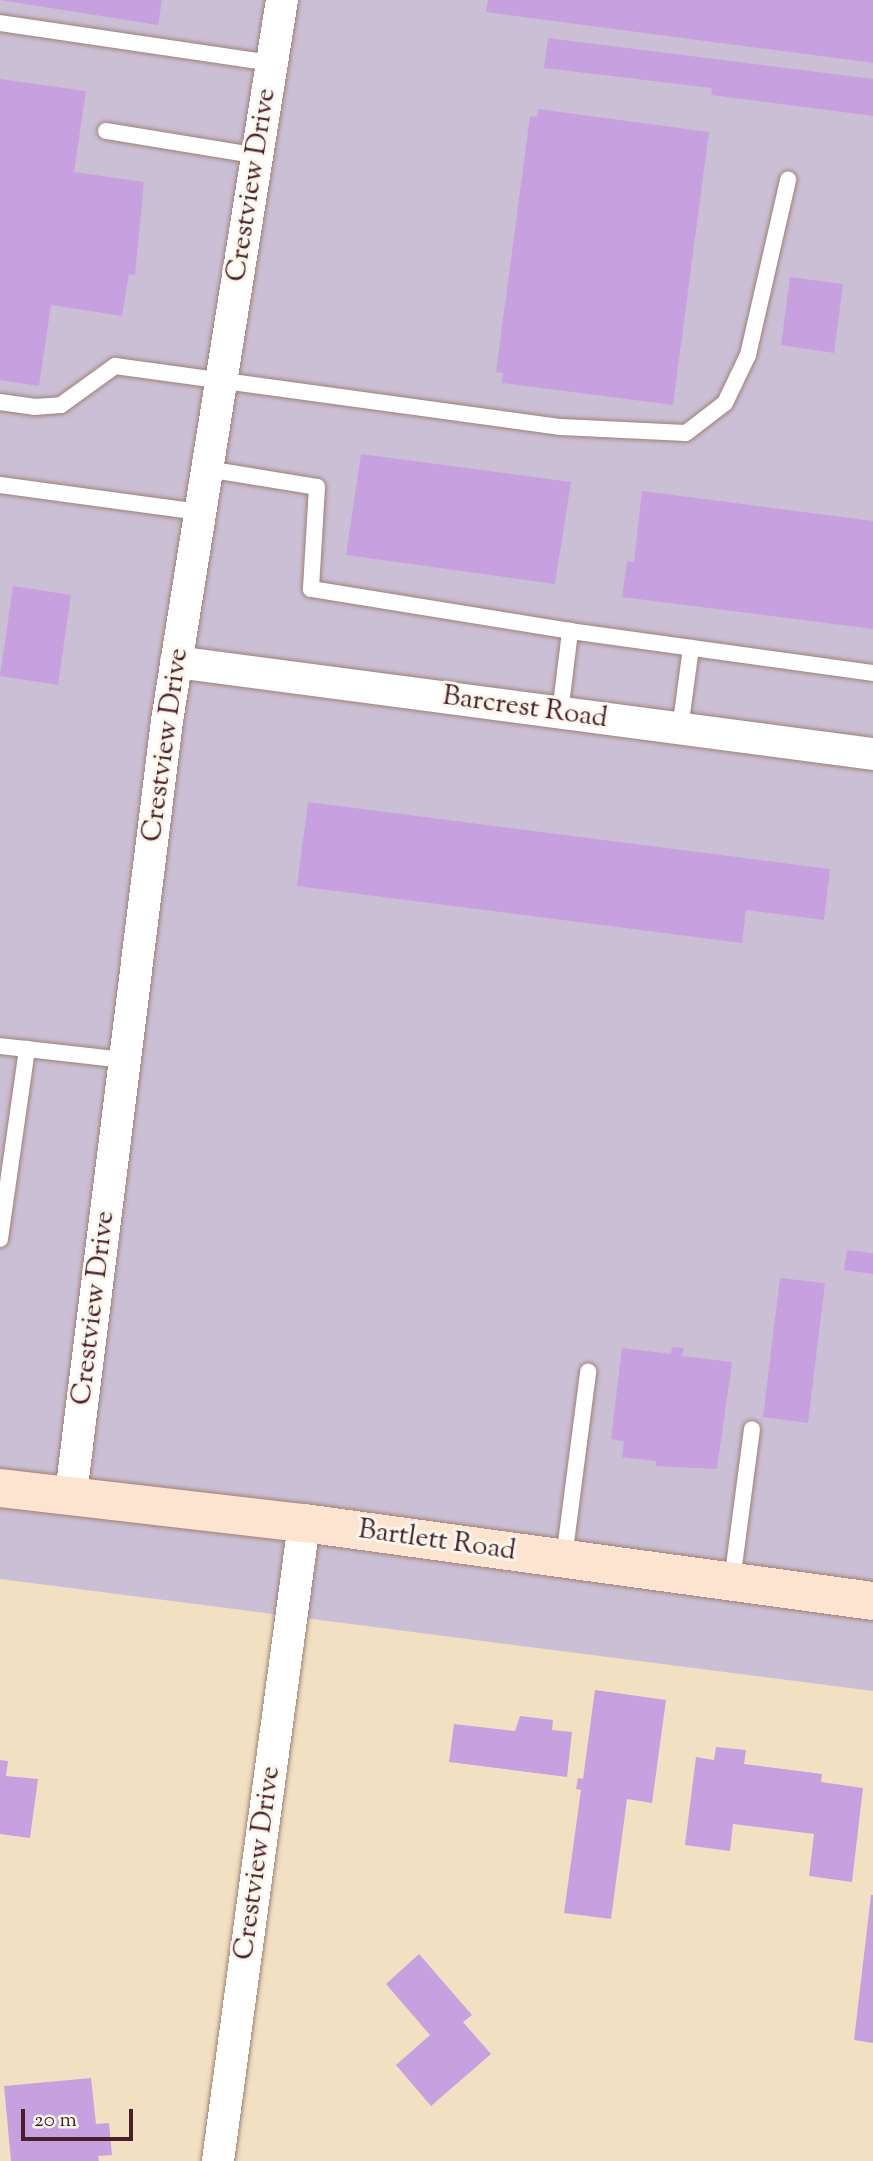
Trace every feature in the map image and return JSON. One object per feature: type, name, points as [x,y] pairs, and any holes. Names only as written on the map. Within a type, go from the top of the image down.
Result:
[{"type":"main road","name":"Bartlett Road","points":[[0,1488],[71,1494],[304,1523],[873,1601]]},
{"type":"street","name":"Crestview Drive","points":[[71,1494],[176,662],[282,0]]},
{"type":"street","name":"Barcrest Road","points":[[176,662],[873,754]]},
{"type":"street","name":"Crestview Drive","points":[[218,2161],[304,1523]]},
{"type":"lane","points":[[0,23],[271,63]]},
{"type":"lane","points":[[106,131],[258,156]]},
{"type":"lane","points":[[0,401],[34,407],[61,405],[115,366],[561,427],[686,433],[725,403],[748,355],[788,180]]},
{"type":"lane","points":[[207,469],[317,487],[311,589],[570,631],[873,673]]},
{"type":"lane","points":[[0,485],[201,512]]},
{"type":"lane","points":[[560,713],[570,631]]},
{"type":"lane","points":[[680,729],[691,648]]},
{"type":"lane","points":[[0,1046],[125,1060]]},
{"type":"lane","points":[[0,1239],[27,1049]]},
{"type":"lane","points":[[564,1558],[588,1372]]},
{"type":"lane","points":[[732,1581],[752,1429]]},
{"type":"shaded area","points":[[0,0],[873,0],[873,1691],[0,1579]]},
{"type":"building","points":[[0,0],[162,0],[158,25]]},
{"type":"building","points":[[488,0],[873,0],[873,63],[486,12]]},
{"type":"building","points":[[548,38],[873,79],[873,116],[711,95],[712,88],[544,68]]},
{"type":"building","points":[[0,79],[86,91],[74,172],[144,182],[135,275],[129,274],[122,316],[51,305],[39,386],[0,380]]},
{"type":"building","points":[[538,109],[709,132],[673,405],[502,383],[503,373],[496,372],[530,116],[537,117]]},
{"type":"building","points":[[790,277],[843,284],[834,353],[781,345]]},
{"type":"building","points":[[361,454],[571,482],[555,584],[346,555]]},
{"type":"building","points":[[642,491],[873,521],[873,629],[622,597],[627,561],[634,562]]},
{"type":"building","points":[[13,586],[71,595],[58,685],[0,676]]},
{"type":"building","points":[[308,802],[830,869],[824,920],[746,910],[742,943],[297,886]]},
{"type":"building","points":[[847,1250],[873,1253],[873,1274],[844,1270]]},
{"type":"building","points":[[780,1278],[825,1283],[808,1423],[763,1417]]},
{"type":"building","points":[[672,1347],[684,1348],[682,1356],[732,1362],[717,1469],[656,1466],[656,1461],[622,1457],[624,1441],[611,1439],[622,1348],[671,1354]]},
{"type":"building","points":[[595,1690],[666,1700],[652,1803],[627,1799],[611,1919],[564,1913],[581,1790],[576,1789],[578,1778],[583,1779]]},
{"type":"building","points":[[520,1716],[553,1720],[552,1730],[572,1732],[567,1777],[449,1762],[454,1724],[515,1731]]},
{"type":"building","points":[[716,1747],[746,1750],[744,1764],[822,1774],[821,1782],[863,1788],[852,1882],[809,1876],[814,1834],[733,1824],[730,1851],[685,1845],[696,1757],[714,1760]]},
{"type":"building","points":[[0,1760],[8,1761],[6,1776],[38,1779],[30,1838],[0,1834]]},
{"type":"building","points":[[873,1895],[873,2043],[854,2040]]},
{"type":"building","points":[[419,1954],[472,2015],[463,2022],[491,2054],[431,2106],[396,2065],[430,2035],[386,1984]]},
{"type":"building","points":[[91,2078],[96,2124],[109,2123],[112,2155],[98,2156],[99,2161],[11,2161],[4,2086]]}]
